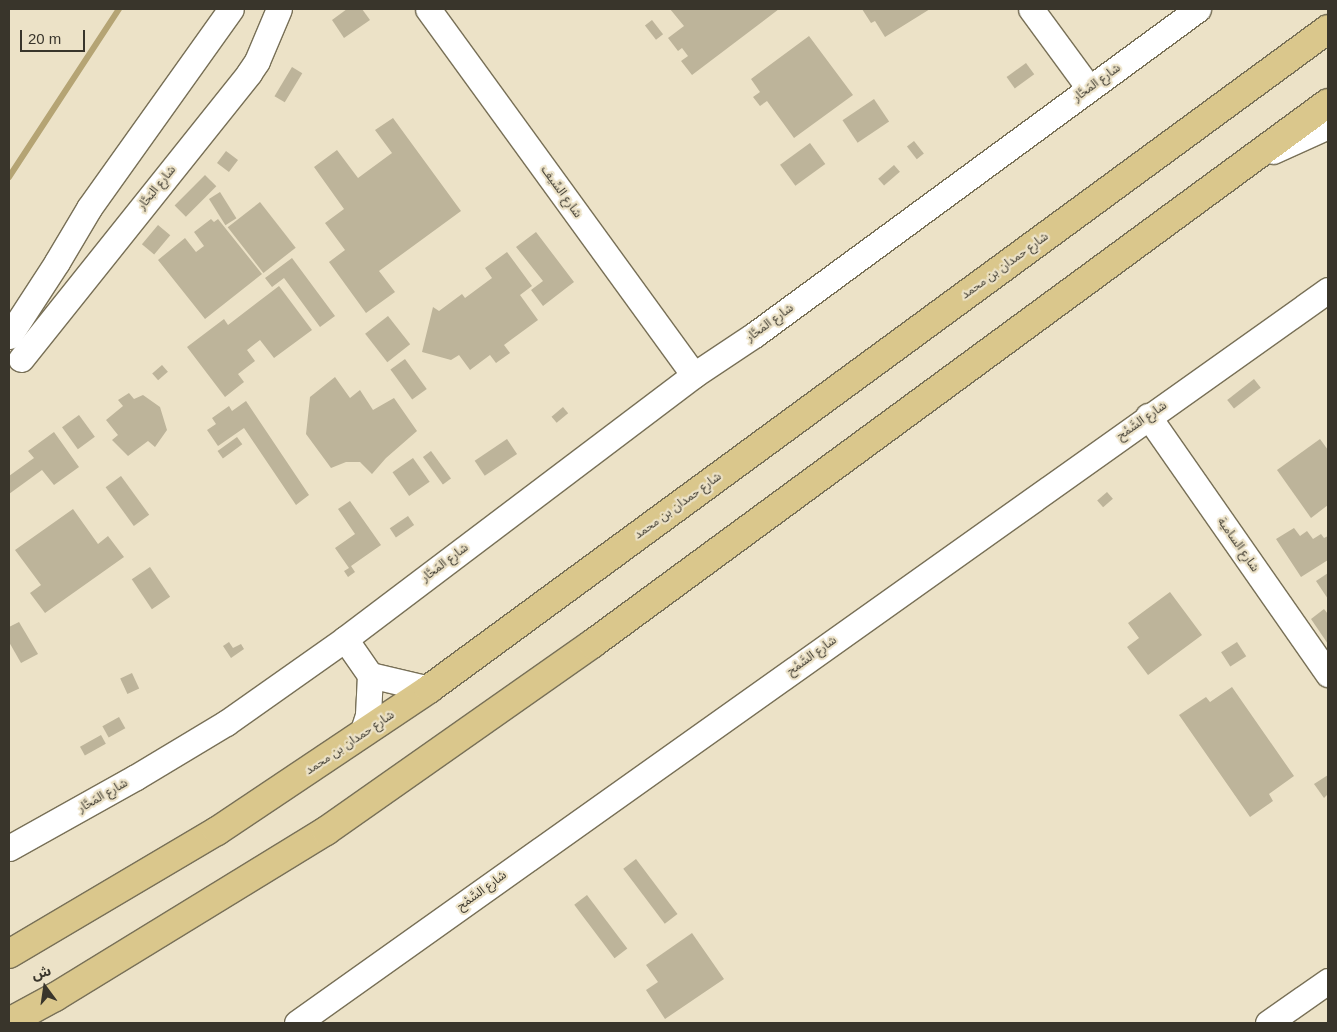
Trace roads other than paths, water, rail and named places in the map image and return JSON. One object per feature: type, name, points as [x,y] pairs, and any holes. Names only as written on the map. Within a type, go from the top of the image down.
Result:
[{"type":"main road","name":"شارع حمدان بن محمد","points":[[9,954],[217,831],[429,689],[1328,29]]},
{"type":"main road","points":[[9,1022],[79,983],[326,831],[600,638],[1328,103]]},
{"type":"street","points":[[9,336],[58,262],[89,208],[230,9]]},
{"type":"street","name":"شارع البَحَّار","points":[[21,359],[249,73],[263,48],[279,9]]},
{"type":"street","name":"شارع السِّيف","points":[[428,9],[694,375]]},
{"type":"street","points":[[1030,9],[1089,88]]},
{"type":"street","name":"شارع المَحَّار","points":[[9,848],[136,777],[226,723],[345,638],[694,375],[754,335],[1198,9]]},
{"type":"street","points":[[1252,159],[1328,126]]},
{"type":"street","name":"شارع السَّمْح","points":[[297,1023],[1148,416],[1328,290]]},
{"type":"street","name":"شارع السامية","points":[[1148,416],[1328,674]]},
{"type":"street","points":[[345,638],[370,675],[369,708],[362,734]]},
{"type":"street","points":[[370,675],[429,689]]},
{"type":"street","points":[[1268,1023],[1328,980]]},
{"type":"waterway","points":[[9,177],[119,9]]}]
